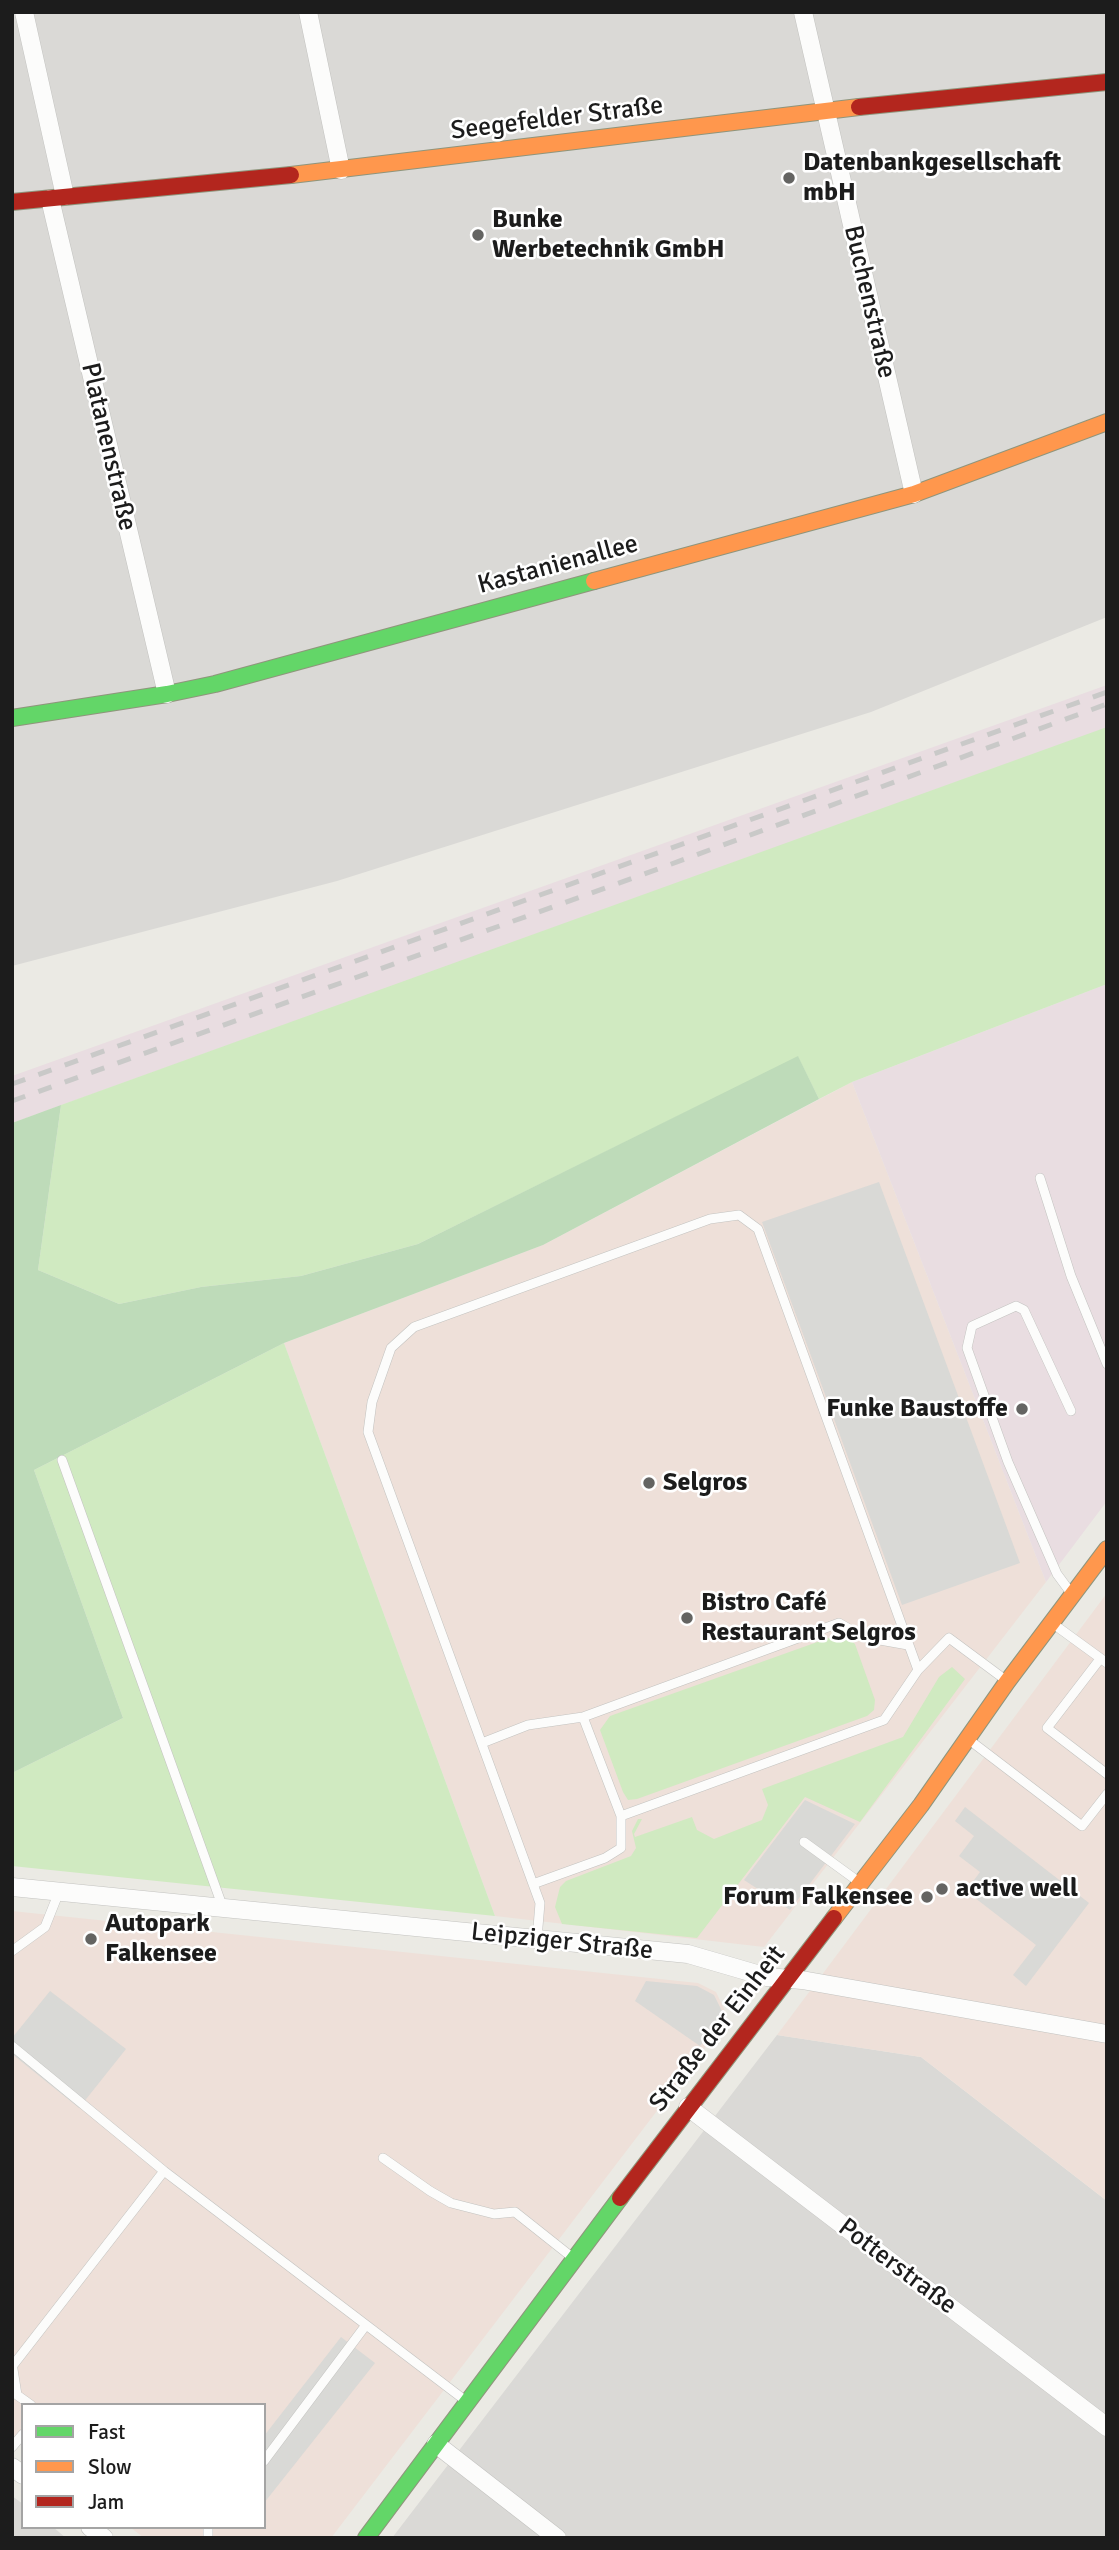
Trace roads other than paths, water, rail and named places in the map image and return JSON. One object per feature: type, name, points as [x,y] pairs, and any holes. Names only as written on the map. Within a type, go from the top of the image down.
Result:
[{"type":"street","name":"Platanenstraße","points":[[24,12],[58,197],[167,694]]},
{"type":"street","points":[[308,12],[341,170]]},
{"type":"street","name":"Buchenstraße","points":[[803,12],[914,494]]},
{"type":"street","name":"Seegefelder Straße","points":[[12,202],[341,170],[824,111],[1107,82]]},
{"type":"street","name":"Kastanienallee","points":[[12,718],[167,694],[255,673],[914,494],[1107,422]]},
{"type":"street","name":"Straße der Einheit","points":[[366,2538],[688,2107],[921,1805],[1007,1682],[1107,1549]]},
{"type":"street","name":"Leipziger Straße","points":[[12,1887],[688,1954],[767,1977],[1107,2034]]},
{"type":"street","name":"Potterstraße","points":[[688,2107],[1107,2427]]},
{"type":"street","points":[[436,2444],[557,2538]]},
{"type":"lane","points":[[1040,1178],[1071,1276],[1107,1364]]},
{"type":"lane","points":[[537,1939],[540,1903],[368,1432],[372,1402],[391,1348],[414,1326],[710,1219],[739,1215],[758,1229],[918,1670]]},
{"type":"lane","points":[[1071,1411],[1024,1310],[1016,1306],[972,1326],[967,1348],[1008,1462],[1057,1574],[1072,1595]]},
{"type":"lane","points":[[62,1460],[223,1908]]},
{"type":"lane","points":[[1051,1622],[1104,1661],[1047,1728],[1107,1774]]},
{"type":"lane","points":[[482,1743],[528,1725],[583,1717],[839,1623],[863,1637],[908,1645]]},
{"type":"lane","points":[[621,1816],[884,1720],[918,1670],[949,1638],[1007,1682]]},
{"type":"lane","points":[[533,1884],[605,1858],[621,1848],[621,1816],[583,1717]]},
{"type":"lane","points":[[967,1738],[1082,1826],[1107,1794]]},
{"type":"lane","points":[[804,1842],[860,1883]]},
{"type":"lane","points":[[12,1951],[44,1927],[59,1892]]},
{"type":"lane","points":[[12,2046],[164,2171],[468,2402]]},
{"type":"lane","points":[[383,2158],[451,2203],[494,2214],[515,2212],[575,2259]]},
{"type":"lane","points":[[28,2403],[17,2395],[13,2364],[164,2171]]},
{"type":"lane","points":[[266,2457],[366,2325]]},
{"type":"railway","points":[[12,1084],[1107,692]]},
{"type":"railway","points":[[12,1101],[636,877],[1107,704]]},
{"type":"place","name":"Datenbankgesellschaft mbH","points":[[789,178]]},
{"type":"place","name":"Bunke Werbetechnik GmbH","points":[[478,235]]},
{"type":"place","name":"Funke Baustoffe","points":[[1022,1409]]},
{"type":"place","name":"Selgros","points":[[649,1483]]},
{"type":"place","name":"Bistro Café Restaurant Selgros","points":[[687,1618]]},
{"type":"place","name":"active well","points":[[942,1889]]},
{"type":"place","name":"Forum Falkensee","points":[[927,1897]]},
{"type":"place","name":"Autopark Falkensee","points":[[91,1939]]}]
